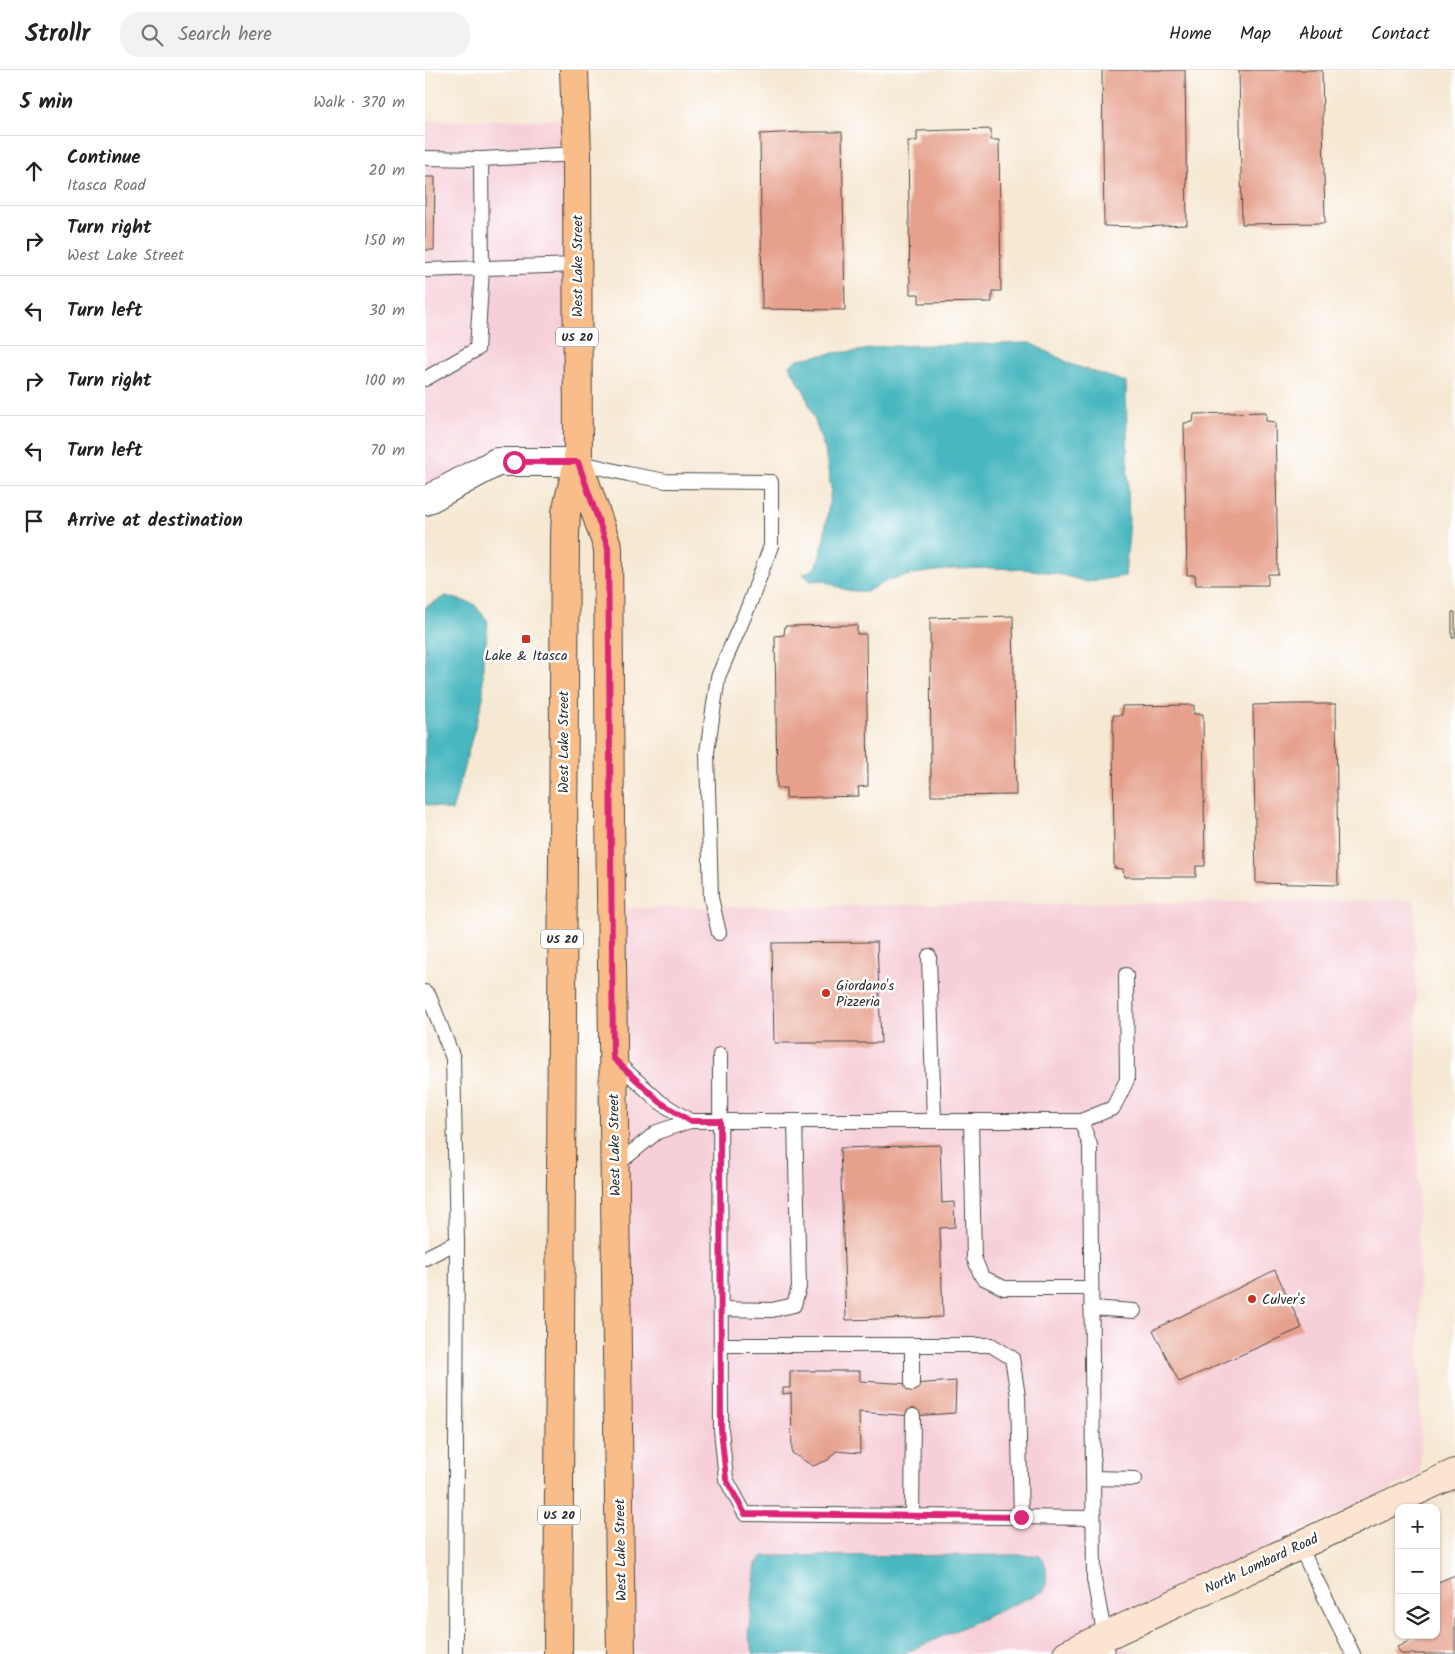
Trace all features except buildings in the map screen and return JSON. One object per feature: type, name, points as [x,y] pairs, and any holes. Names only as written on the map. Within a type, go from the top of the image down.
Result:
[{"type":"main road","name":"West Lake Street","points":[[558,1654],[565,544],[566,512],[578,462],[575,70]]},
{"type":"main road","name":"West Lake Street","points":[[578,462],[608,548],[621,1654]]},
{"type":"street","points":[[425,501],[497,462],[578,462]]},
{"type":"street","name":"North Lombard Road","points":[[1067,1654],[1106,1646],[1299,1545],[1455,1473]]},
{"type":"lane","points":[[425,158],[577,154]]},
{"type":"lane","points":[[425,379],[477,349],[482,269],[481,158]]},
{"type":"lane","points":[[425,270],[577,266]]},
{"type":"lane","points":[[578,462],[628,474],[666,480],[771,482],[771,546],[749,605],[717,677],[707,752],[711,898],[719,933]]},
{"type":"lane","points":[[929,956],[934,1121]]},
{"type":"lane","points":[[614,1166],[657,1132],[690,1121],[1081,1121],[1113,1108],[1127,1080],[1126,975]]},
{"type":"lane","points":[[425,992],[429,996],[453,1058],[457,1242],[455,1654]]},
{"type":"lane","points":[[720,1055],[721,1429],[726,1479],[745,1514],[1093,1518]]},
{"type":"lane","points":[[613,1058],[660,1102],[690,1121]]},
{"type":"lane","points":[[721,1309],[773,1310],[794,1305],[799,1287],[795,1121]]},
{"type":"lane","points":[[971,1121],[974,1258],[982,1277],[1004,1288],[1091,1288]]},
{"type":"lane","points":[[1081,1121],[1090,1145],[1094,1579],[1106,1646]]},
{"type":"lane","points":[[425,1258],[457,1242]]},
{"type":"lane","points":[[1091,1308],[1134,1311]]},
{"type":"lane","points":[[721,1345],[991,1345],[1012,1358],[1018,1396],[1021,1517]]},
{"type":"lane","points":[[912,1345],[912,1384]]},
{"type":"lane","points":[[912,1516],[913,1416]]},
{"type":"lane","points":[[1093,1478],[1135,1479]]},
{"type":"lane","points":[[1299,1545],[1353,1654]]},
{"type":"shaded area","points":[[566,119],[573,456],[425,494],[425,121]]},
{"type":"shaded area","points":[[1415,900],[1421,1474],[1097,1629],[1134,1654],[628,1654],[624,908]]},
{"type":"water","points":[[1030,343],[1073,365],[1126,382],[1129,533],[1125,576],[1087,582],[1033,570],[994,568],[952,569],[913,574],[885,581],[866,592],[846,590],[821,580],[810,581],[803,574],[816,568],[823,544],[831,489],[825,450],[805,393],[789,366],[798,359],[885,346]]},
{"type":"water","points":[[446,596],[474,604],[488,621],[483,655],[483,698],[452,811],[425,804],[425,607]]},
{"type":"water","points":[[763,1556],[1040,1556],[1045,1563],[1047,1578],[1044,1591],[903,1654],[754,1654],[748,1635],[756,1564]]},
{"type":"place","name":"Lake & Itasca","points":[[526,639]]},
{"type":"place","name":"Giordano's Pizzeria","points":[[826,993]]},
{"type":"place","name":"Culver's","points":[[1252,1299]]},
{"type":"route","points":[[514,462],[578,462],[608,548],[609,815],[613,1058],[660,1102],[690,1121],[720,1121],[721,1429],[726,1479],[745,1514],[1021,1517]]}]
